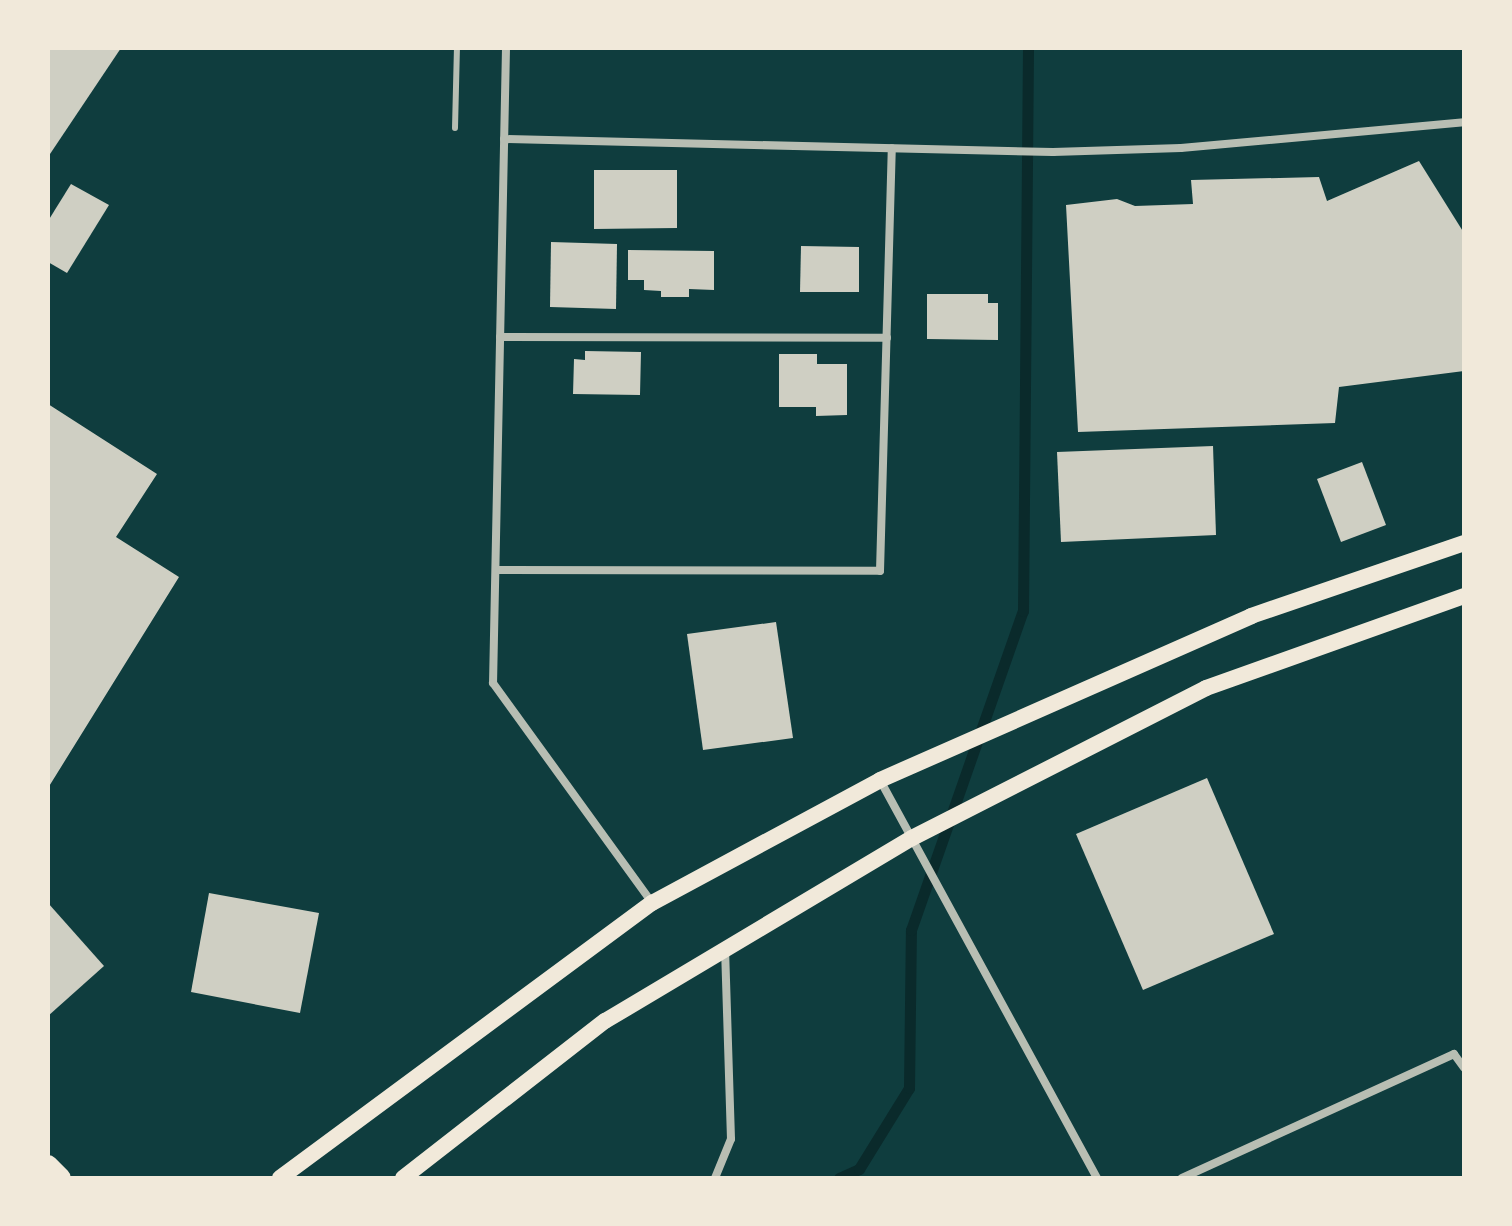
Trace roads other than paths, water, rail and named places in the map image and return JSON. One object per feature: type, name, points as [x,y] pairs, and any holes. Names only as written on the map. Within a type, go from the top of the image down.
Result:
[{"type":"main road","points":[[280,1178],[652,903],[880,780],[1251,616],[1464,543]]},
{"type":"main road","points":[[403,1178],[605,1021],[912,838],[1206,688],[1464,596]]},
{"type":"main road","points":[[48,1165],[61,1178]]},
{"type":"street","points":[[506,48],[493,683],[652,903]]},
{"type":"street","points":[[504,139],[892,148],[1181,148],[1464,122]]},
{"type":"street","points":[[496,570],[880,571],[892,148]]},
{"type":"street","points":[[500,337],[887,338]]},
{"type":"street","points":[[880,780],[1097,1178]]},
{"type":"street","points":[[715,1178],[731,1139],[725,950]]},
{"type":"street","points":[[1182,1178],[1454,1054],[1464,1068]]},
{"type":"lane","points":[[455,128],[457,48]]},
{"type":"waterway","points":[[839,1178],[859,1169],[909,1088],[911,930],[1023,611],[1028,48]]}]
